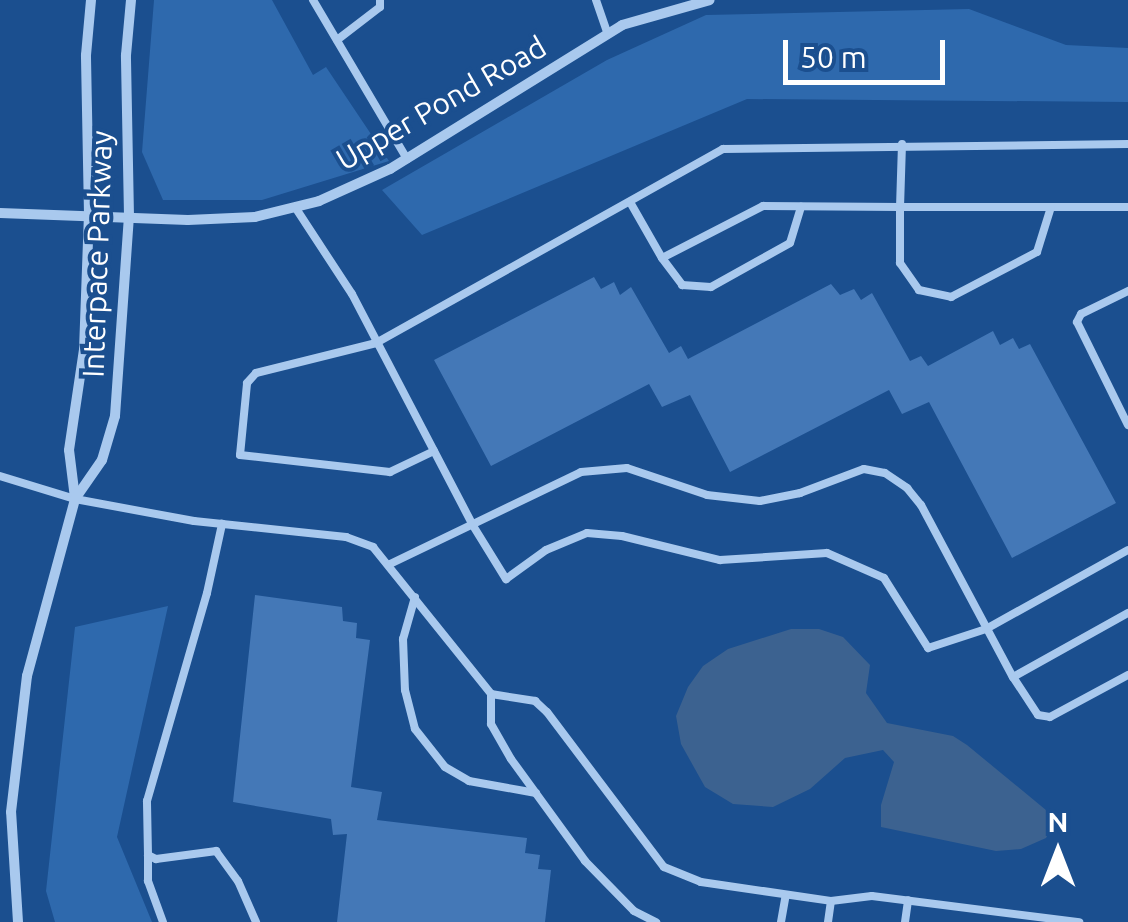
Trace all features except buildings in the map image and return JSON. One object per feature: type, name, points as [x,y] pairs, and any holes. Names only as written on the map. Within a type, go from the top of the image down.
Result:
[{"type":"street","name":"Interpace Parkway","points":[[75,498],[70,450],[84,350],[89,214],[86,55],[91,0]]},
{"type":"street","name":"Interpace Parkway","points":[[18,922],[11,812],[27,676],[75,498],[102,460],[115,416],[129,216],[126,55],[131,0]]},
{"type":"street","name":"Upper Pond Road","points":[[0,213],[255,217],[319,201],[407,159],[622,25],[710,0]]},
{"type":"lane","points":[[313,0],[407,159]]},
{"type":"lane","points":[[337,40],[380,7],[380,0]]},
{"type":"lane","points":[[596,0],[608,34]]},
{"type":"lane","points":[[434,451],[390,472],[240,455],[248,383],[256,373],[376,343],[723,150],[902,144],[1128,144]]},
{"type":"lane","points":[[902,144],[900,263],[919,290],[951,297],[1037,252],[1051,206]]},
{"type":"lane","points":[[630,202],[682,285],[711,287],[790,242],[801,206]]},
{"type":"lane","points":[[295,206],[352,294],[472,524],[506,579],[546,550],[587,533],[622,536],[720,560],[827,552],[884,578],[928,648],[986,629],[1128,550]]},
{"type":"lane","points":[[662,258],[762,206],[1128,206]]},
{"type":"lane","points":[[1128,290],[1081,314],[1077,322],[1128,426]]},
{"type":"lane","points":[[390,564],[581,472],[627,468],[707,495],[760,501],[783,498],[864,469],[885,474],[907,488],[921,506],[1030,707],[1050,717],[1128,675]]},
{"type":"lane","points":[[0,476],[75,498],[222,524],[346,538],[373,547],[491,694],[491,724],[586,861],[634,912],[656,922]]},
{"type":"lane","points":[[163,922],[148,880],[147,801],[162,736],[207,593],[222,524]]},
{"type":"lane","points":[[414,597],[403,639],[405,690],[415,729],[445,766],[470,781],[536,794]]},
{"type":"lane","points":[[1013,677],[1128,613]]},
{"type":"lane","points":[[491,694],[535,701],[664,867],[700,882],[831,901],[872,896],[1078,922]]},
{"type":"lane","points":[[148,855],[156,858],[216,852],[238,880],[256,922]]},
{"type":"lane","points":[[780,922],[786,895]]},
{"type":"lane","points":[[905,922],[908,900]]},
{"type":"lane","points":[[828,922],[831,901]]},
{"type":"lane","points":[[971,922],[973,908]]},
{"type":"shaded area","points":[[154,0],[272,0],[313,75],[326,67],[389,161],[262,200],[163,200],[142,152]]},
{"type":"shaded area","points":[[969,9],[1066,45],[1128,48],[1128,102],[747,99],[422,235],[382,190],[607,60],[706,15]]},
{"type":"shaded area","points":[[168,606],[117,837],[152,922],[55,922],[46,891],[75,627]]},
{"type":"shaded area","points":[[791,629],[819,629],[843,637],[870,665],[866,693],[887,723],[953,736],[967,745],[1052,815],[1054,823],[1046,838],[1021,849],[996,851],[881,827],[881,805],[894,762],[883,750],[845,758],[810,789],[773,807],[733,804],[705,787],[681,744],[676,716],[688,687],[703,666],[728,649]]}]
